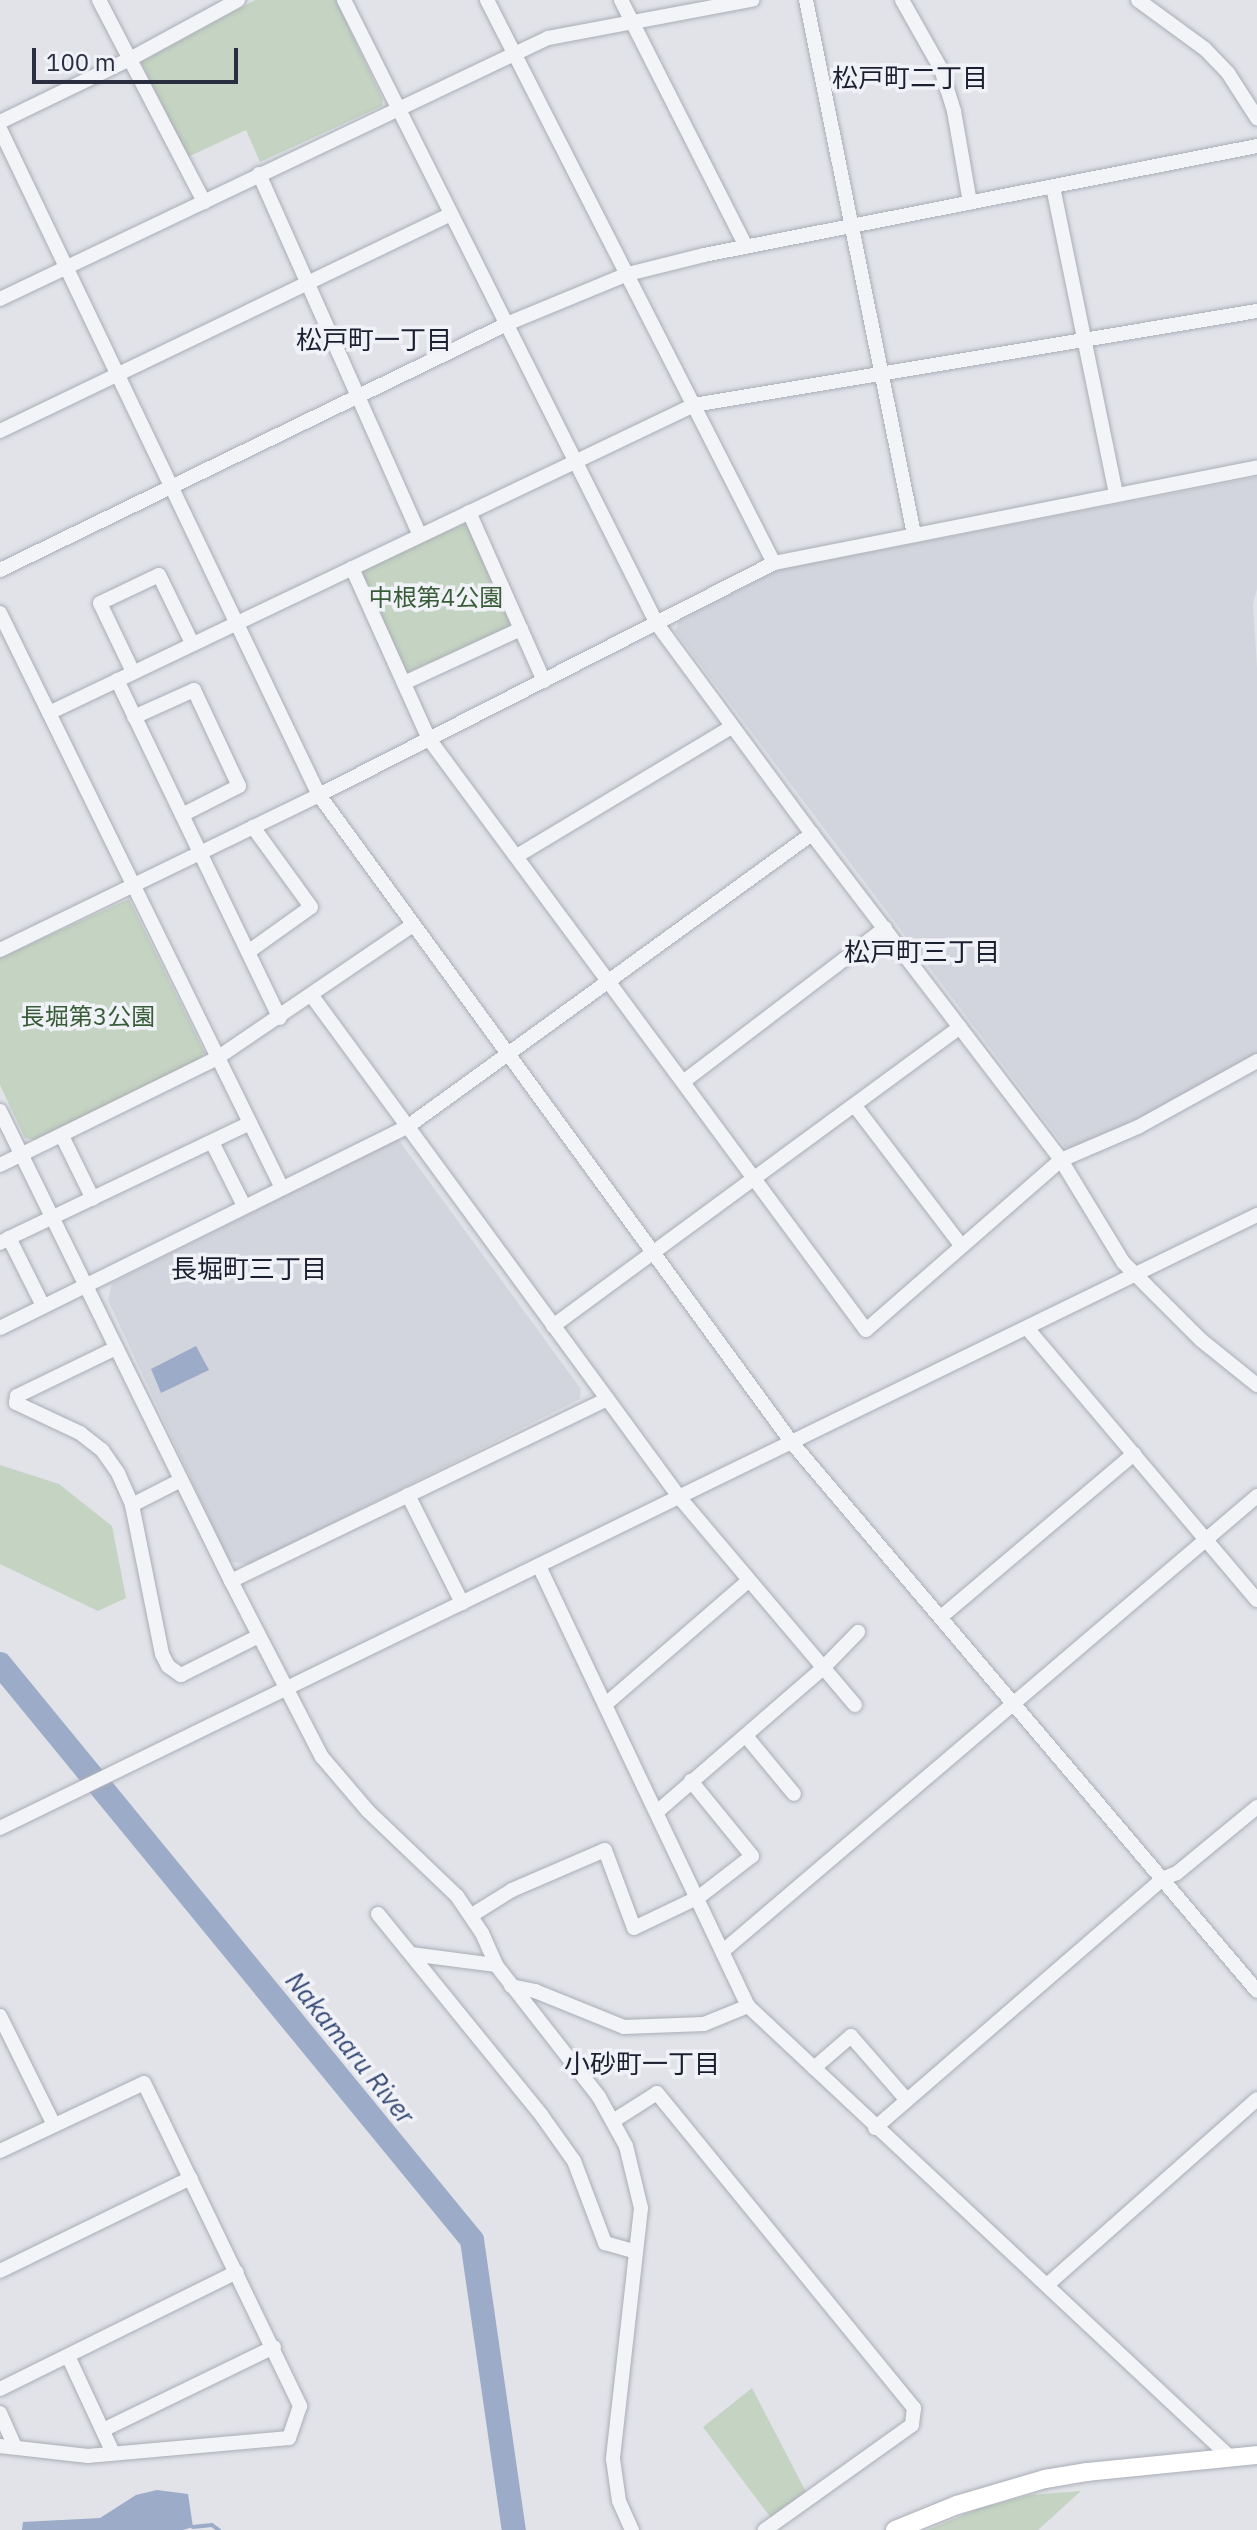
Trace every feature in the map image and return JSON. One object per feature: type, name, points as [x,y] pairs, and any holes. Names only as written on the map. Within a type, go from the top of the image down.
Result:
[{"type":"main road","points":[[895,2530],[957,2505],[1045,2479],[1257,2455]]},
{"type":"street","points":[[99,0],[204,202]]},
{"type":"street","points":[[0,122],[130,59],[238,0]]},
{"type":"street","points":[[344,0],[509,323],[657,624],[812,834],[1061,1160],[1123,1262],[1201,1340],[1257,1385]]},
{"type":"street","points":[[487,0],[774,563]]},
{"type":"street","points":[[621,0],[746,246]]},
{"type":"street","points":[[0,299],[397,107],[548,38],[752,0]]},
{"type":"street","points":[[806,0],[914,534]]},
{"type":"street","points":[[902,0],[941,69],[954,111],[970,203]]},
{"type":"street","points":[[1138,0],[1205,49],[1228,73],[1257,118]]},
{"type":"street","points":[[0,129],[319,795],[793,1444],[1257,1991]]},
{"type":"street","points":[[0,570],[509,323],[628,274],[746,246],[1257,146]]},
{"type":"street","points":[[259,174],[420,535]]},
{"type":"street","points":[[1053,187],[1116,495]]},
{"type":"street","points":[[0,431],[451,214]]},
{"type":"street","points":[[49,713],[694,405],[881,371],[1257,311]]},
{"type":"street","points":[[0,950],[319,795],[774,563],[1257,467]]},
{"type":"street","points":[[469,512],[544,681]]},
{"type":"street","points":[[352,568],[429,739],[866,1330],[960,1244],[1061,1160],[1138,1127],[1257,1061]]},
{"type":"street","points":[[133,672],[100,603],[159,575],[192,643]]},
{"type":"street","points":[[0,613],[282,1188]]},
{"type":"street","points":[[404,683],[521,629]]},
{"type":"street","points":[[117,680],[280,1018]]},
{"type":"street","points":[[134,717],[194,690],[239,786],[182,815]]},
{"type":"street","points":[[517,856],[732,727]]},
{"type":"street","points":[[248,952],[311,907],[253,827]]},
{"type":"street","points":[[0,1328],[407,1127],[812,834]]},
{"type":"street","points":[[0,1165],[217,1058],[413,925]]},
{"type":"street","points":[[683,1082],[885,928]]},
{"type":"street","points":[[312,996],[680,1498],[855,1705]]},
{"type":"street","points":[[553,1326],[756,1180],[960,1027]]},
{"type":"street","points":[[855,1106],[960,1244]]},
{"type":"street","points":[[0,1111],[231,1581],[332,1772],[368,1811],[435,1872],[472,1915],[496,1965],[599,2097],[613,2121],[637,2181],[641,2208],[613,2459],[619,2501],[632,2530]]},
{"type":"street","points":[[43,1306],[5,1240],[250,1123]]},
{"type":"street","points":[[62,1136],[93,1199]]},
{"type":"street","points":[[212,1142],[244,1206]]},
{"type":"street","points":[[0,1828],[793,1444],[1257,1215]]},
{"type":"street","points":[[1027,1328],[1257,1600]]},
{"type":"street","points":[[116,1348],[17,1396],[16,1403],[80,1433],[102,1450],[132,1505],[162,1654],[168,1666],[181,1675],[259,1636]]},
{"type":"street","points":[[231,1581],[607,1399]]},
{"type":"street","points":[[941,1617],[1134,1454]]},
{"type":"street","points":[[132,1505],[181,1480]]},
{"type":"street","points":[[408,1495],[462,1603]]},
{"type":"street","points":[[723,1951],[1257,1496]]},
{"type":"street","points":[[539,1566],[699,1897],[748,2006],[1231,2458]]},
{"type":"street","points":[[606,1704],[749,1580]]},
{"type":"street","points":[[658,1811],[824,1667],[858,1632]]},
{"type":"street","points":[[746,1736],[794,1794]]},
{"type":"street","points":[[472,1915],[512,1890],[605,1850],[634,1928],[699,1897],[752,1856],[691,1781]]},
{"type":"street","points":[[875,2128],[1162,1879],[1177,1873],[1257,1807]]},
{"type":"street","points":[[378,1914],[574,2161],[605,2243],[636,2252]]},
{"type":"street","points":[[411,1954],[496,1965]]},
{"type":"street","points":[[511,1986],[535,1991],[624,2027],[704,2024],[748,2006]]},
{"type":"street","points":[[0,2016],[6,2042],[54,2125]]},
{"type":"street","points":[[814,2068],[851,2036],[906,2099]]},
{"type":"street","points":[[0,2151],[144,2083],[300,2406],[289,2438],[88,2456],[7,2445],[0,2413]]},
{"type":"street","points":[[613,2121],[657,2093],[914,2408],[912,2425],[765,2530]]},
{"type":"street","points":[[1048,2284],[1257,2099]]},
{"type":"street","points":[[0,2271],[191,2178]]},
{"type":"street","points":[[0,2389],[237,2272]]},
{"type":"street","points":[[103,2430],[274,2347]]},
{"type":"street","points":[[68,2356],[113,2453]]},
{"type":"shaded area","points":[[1257,477],[1257,589],[1253,604],[1257,668],[1257,1054],[1179,1099],[1073,1149],[1065,1147],[675,631],[679,621],[778,570]]},
{"type":"shaded area","points":[[398,1139],[581,1389],[580,1399],[249,1565],[229,1561],[108,1300],[112,1283]]},
{"type":"green space","points":[[255,0],[336,0],[383,100],[382,106],[260,162],[246,130],[188,157],[141,62]]},
{"type":"green space","name":"中根第4公園","points":[[466,523],[512,626],[406,673],[360,570]]},
{"type":"green space","name":"長堀第3公園","points":[[129,899],[205,1053],[201,1060],[34,1140],[25,1138],[0,1085],[0,958]]},
{"type":"green space","points":[[0,1465],[59,1484],[112,1526],[126,1598],[98,1611],[0,1564]]},
{"type":"green space","points":[[752,2388],[806,2492],[771,2518],[703,2427]]},
{"type":"green space","points":[[1081,2491],[1038,2530],[927,2530],[978,2509],[1030,2495]]},
{"type":"water","points":[[196,1346],[209,1370],[161,1393],[151,1369]]},
{"type":"water","points":[[157,2490],[188,2494],[193,2527],[183,2530],[22,2530],[23,2522],[100,2518],[136,2495]]},
{"type":"waterway","name":"Nakamaru River","points":[[0,1664],[472,2240],[514,2530]]},
{"type":"waterway","points":[[193,2527],[212,2525],[219,2530]]},
{"type":"district","name":"松戸町二丁目","points":[[910,78]]},
{"type":"district","name":"松戸町一丁目","points":[[374,340]]},
{"type":"district","name":"松戸町三丁目","points":[[922,952]]},
{"type":"district","name":"長堀町三丁目","points":[[249,1269]]},
{"type":"district","name":"小砂町一丁目","points":[[642,2064]]}]
